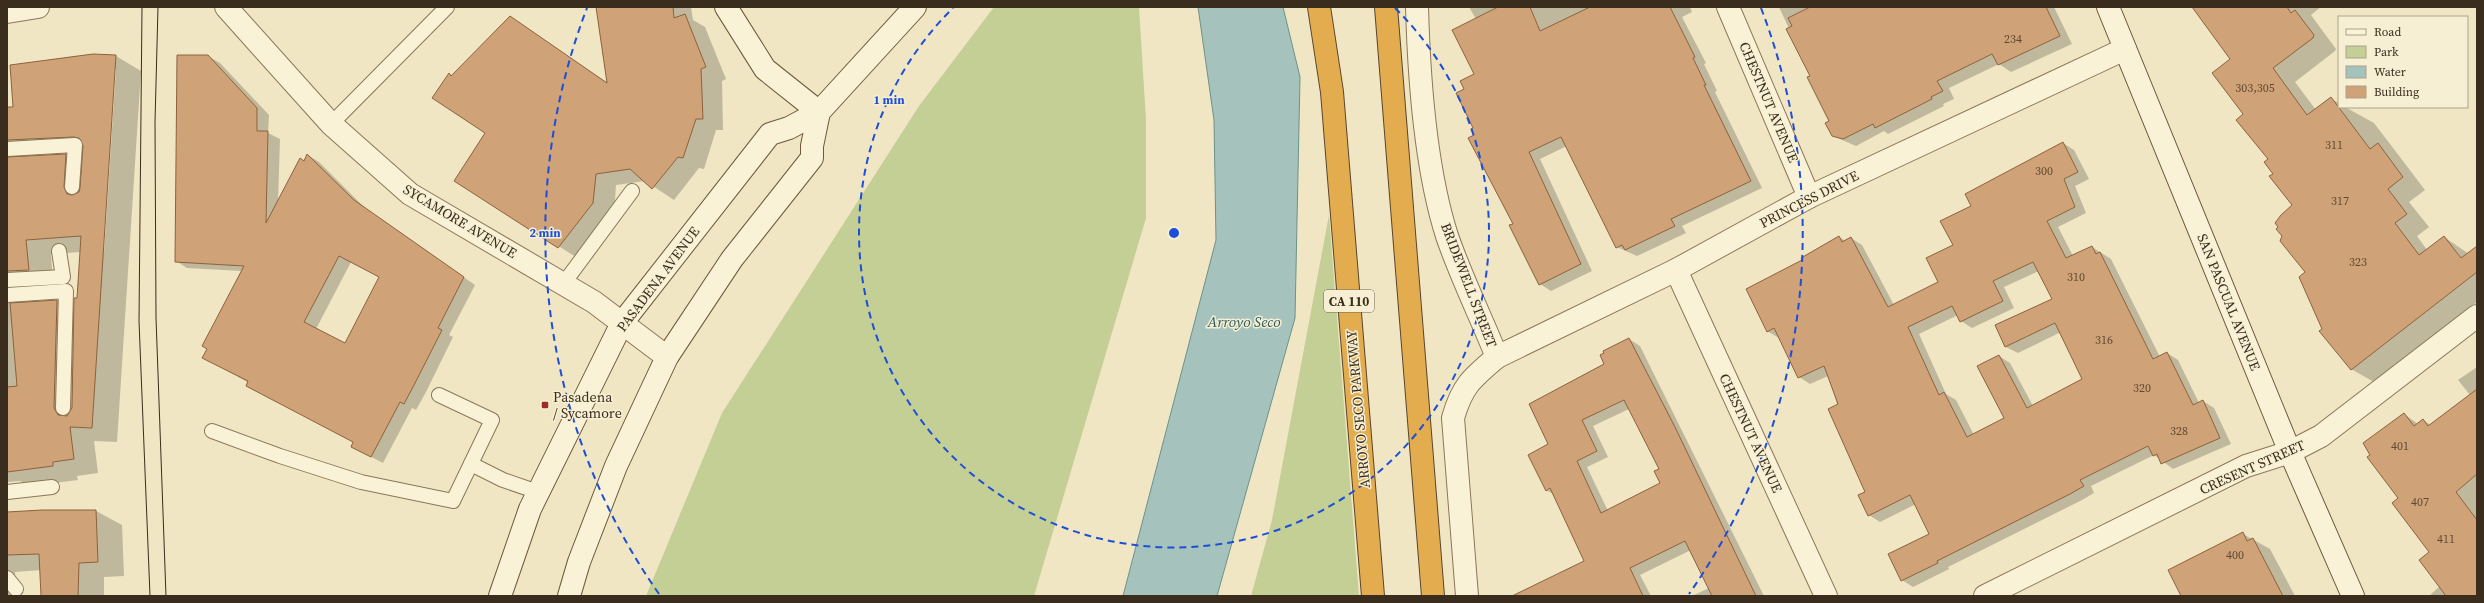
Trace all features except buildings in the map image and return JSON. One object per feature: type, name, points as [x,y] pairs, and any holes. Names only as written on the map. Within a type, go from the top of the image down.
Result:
[{"type":"highway","name":"ARROYO SECO PARKWAY","points":[[1319,7],[1332,92],[1373,596]]},
{"type":"highway","points":[[1386,7],[1433,596]]},
{"type":"street","points":[[7,12],[38,7]]},
{"type":"street","name":"SYCAMORE AVENUE","points":[[226,7],[331,124],[410,194],[594,302],[667,357]]},
{"type":"street","points":[[569,596],[579,562],[616,466],[667,357],[732,259],[812,158],[812,146],[819,112],[765,68],[726,7]]},
{"type":"street","name":"PASADENA AVENUE","points":[[500,596],[538,492],[622,323],[770,134],[789,128],[819,112],[915,7]]},
{"type":"street","name":"BRIDEWELL STREET","points":[[1417,7],[1429,148],[1435,191],[1448,237],[1497,357],[1474,376],[1460,395],[1453,418],[1468,596]]},
{"type":"street","name":"CHESTNUT AVENUE","points":[[1728,7],[1809,197]]},
{"type":"street","name":"SAN PASCUAL AVENUE","points":[[2108,7],[2290,452],[2353,596]]},
{"type":"street","name":"PRINCESS DRIVE","points":[[1497,357],[1676,270],[1809,197],[2125,49]]},
{"type":"street","name":"CHESTNUT AVENUE","points":[[1676,270],[1826,596]]},
{"type":"street","name":"CRESENT STREET","points":[[1985,596],[2246,466],[2290,452],[2321,436],[2477,316]]},
{"type":"lane","points":[[331,124],[447,7]]},
{"type":"lane","points":[[7,149],[75,145],[72,187]]},
{"type":"lane","points":[[564,283],[632,191]]},
{"type":"lane","points":[[7,280],[63,277],[59,252]]},
{"type":"lane","points":[[7,295],[66,291],[63,408]]},
{"type":"lane","points":[[212,431],[280,456],[361,482],[453,501],[492,420],[438,395]]},
{"type":"lane","points":[[471,464],[503,480],[538,492]]},
{"type":"lane","points":[[7,492],[52,487]]},
{"type":"lane","points":[[7,578],[16,589]]},
{"type":"green space","points":[[994,7],[1139,7],[1146,120],[1146,218],[1034,596],[646,596],[722,413],[919,106]]},
{"type":"green space","points":[[1329,215],[1359,596],[1251,596],[1272,520]]},
{"type":"water","name":"Arroyo Seco","points":[[1198,7],[1283,7],[1300,77],[1295,318],[1217,596],[1123,596],[1216,240],[1214,120]]},
{"type":"tram line","points":[[142,7],[139,321],[150,596]]},
{"type":"tram line","points":[[158,7],[155,122],[156,318],[166,596]]},
{"type":"place","name":"Pasadena / Sycamore","points":[[545,405]]}]
